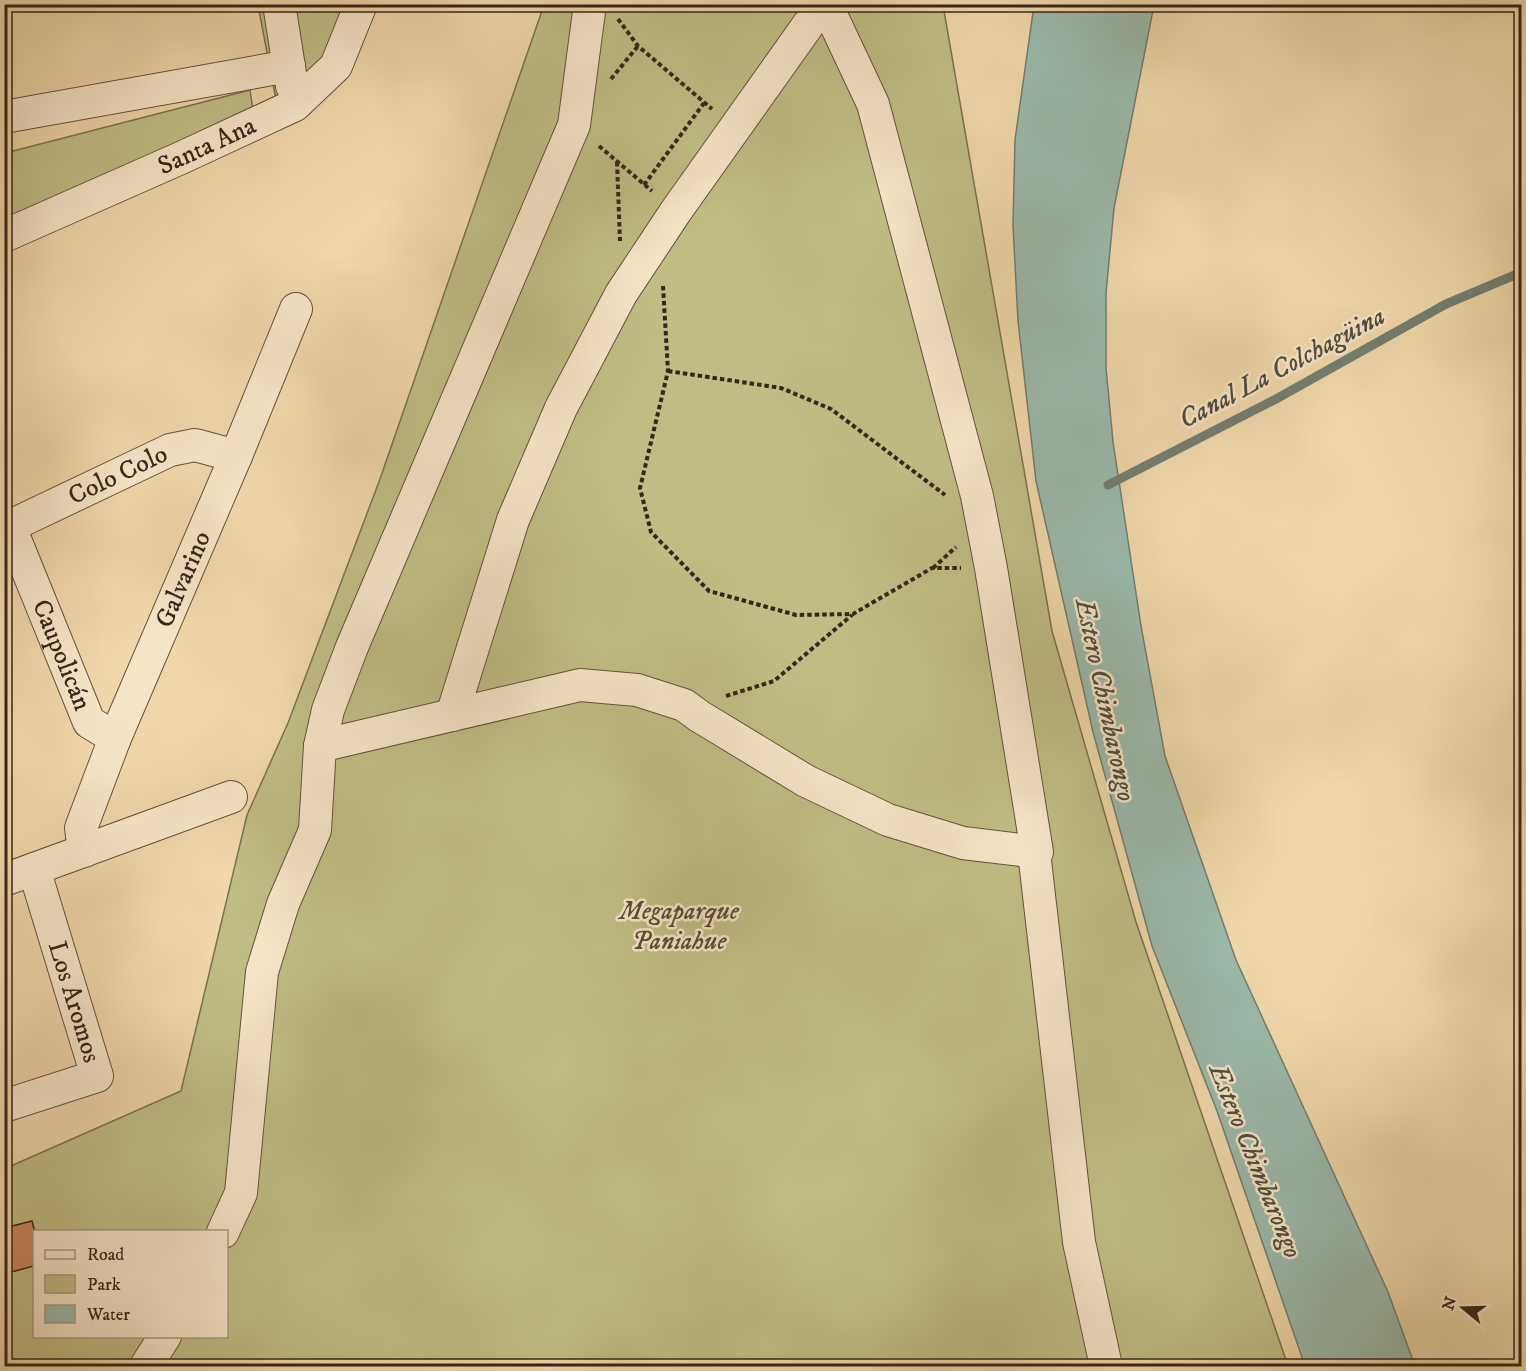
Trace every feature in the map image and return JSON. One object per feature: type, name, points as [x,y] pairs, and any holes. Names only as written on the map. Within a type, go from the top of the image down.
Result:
[{"type":"street","points":[[279,4],[295,105]]},
{"type":"street","name":"Santa Ana","points":[[4,236],[295,105],[336,66],[362,4]]},
{"type":"street","points":[[452,715],[513,520],[561,408],[621,294],[676,211],[825,4],[873,104],[974,484],[991,568],[1037,852],[1034,852],[1079,1242],[1106,1366]]},
{"type":"street","points":[[224,1230],[241,1193],[262,972],[283,904],[315,830],[320,746],[328,710],[352,647],[574,125],[601,9]]},
{"type":"street","points":[[4,117],[289,66]]},
{"type":"street","name":"Galvarino","points":[[84,851],[81,828],[115,738],[236,456],[296,309]]},
{"type":"street","name":"Colo Colo","points":[[7,528],[170,450],[195,445],[236,456]]},
{"type":"street","name":"Caupolicán","points":[[7,528],[89,722],[115,738]]},
{"type":"street","points":[[320,746],[580,685],[637,690],[684,705],[806,781],[888,820],[963,843],[1034,852]]},
{"type":"street","points":[[4,880],[231,797]]},
{"type":"street","name":"Los Aromos","points":[[4,1106],[97,1076],[34,869]]},
{"type":"street","points":[[146,1366],[164,1338]]},
{"type":"path","points":[[601,9],[638,45],[735,129]]},
{"type":"path","points":[[644,185],[704,102]]},
{"type":"path","points":[[574,125],[676,211]]},
{"type":"path","points":[[617,161],[621,294]]},
{"type":"path","points":[[660,238],[668,371],[640,488],[651,532],[709,591],[796,615],[853,614]]},
{"type":"path","points":[[668,371],[781,388],[831,409],[982,523]]},
{"type":"path","points":[[684,705],[719,698],[774,681],[853,614],[932,568],[991,568]]},
{"type":"green space","points":[[258,5],[361,5],[280,121]]},
{"type":"green space","name":"Megaparque Paniahue","points":[[544,5],[943,5],[1052,631],[1136,922],[1288,1366],[5,1366],[4,1169],[181,1091],[247,815],[288,723],[380,479]]},
{"type":"green space","points":[[250,90],[253,110],[5,219],[5,153]]},
{"type":"water","name":"Estero Chimbarongo","points":[[1034,5],[1154,5],[1114,208],[1106,293],[1106,368],[1113,442],[1141,626],[1165,756],[1236,960],[1388,1292],[1415,1366],[1305,1366],[1217,1111],[1152,946],[1093,732],[1036,481],[1018,321],[1013,225],[1015,140]]},
{"type":"building","points":[[32,1221],[34,1230],[33,1266],[4,1274],[4,1228]]},
{"type":"waterway","name":"Canal La Colchagüina","points":[[1108,485],[1276,399],[1446,304],[1522,272]]}]
